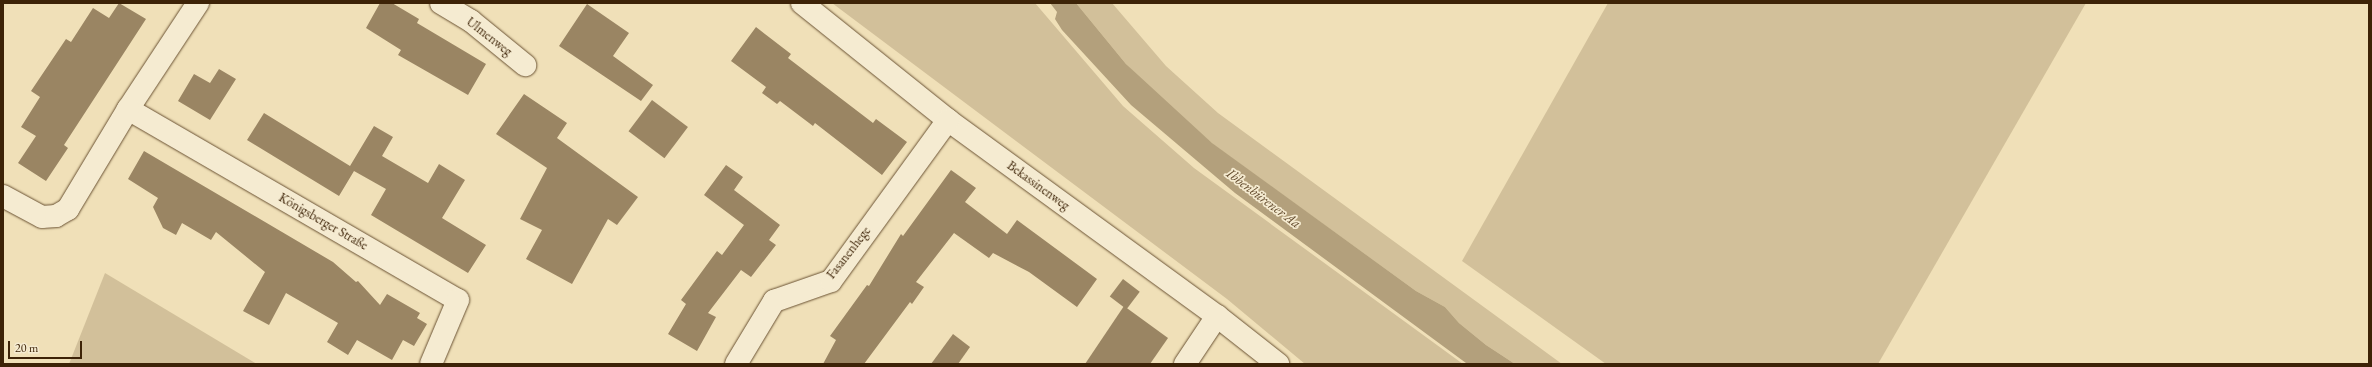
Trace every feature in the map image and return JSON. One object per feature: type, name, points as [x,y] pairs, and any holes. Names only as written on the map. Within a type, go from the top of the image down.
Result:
[{"type":"street","points":[[3,196],[42,217],[56,216],[68,209],[128,109],[198,3]]},
{"type":"street","name":"Bekassinenweg","points":[[802,3],[948,120],[1217,316],[1278,364]]},
{"type":"street","name":"Ulmenweg","points":[[449,5],[525,65]]},
{"type":"street","name":"Königsberger Straße","points":[[128,109],[458,300],[431,364]]},
{"type":"street","name":"Fasanenhege","points":[[736,364],[774,301],[831,281],[948,120]]},
{"type":"street","points":[[1185,364],[1217,316]]},
{"type":"shaded area","points":[[832,3],[1035,3],[1123,106],[1194,168],[1463,364],[1305,364],[1227,299]]},
{"type":"shaded area","points":[[1076,3],[1112,3],[1166,66],[1218,113],[1562,364],[1515,364],[1486,345],[1459,323],[1445,307],[1416,291],[1214,145],[1155,94],[1126,64]]},
{"type":"shaded area","points":[[1608,3],[2086,3],[1878,364],[1606,364],[1462,261]]},
{"type":"shaded area","points":[[105,273],[257,364],[69,364]]},
{"type":"water","name":"Ibbenbürener Aa","points":[[1050,3],[1076,3],[1126,64],[1212,143],[1416,291],[1445,307],[1459,323],[1486,345],[1515,364],[1466,363],[1235,193],[1131,105],[1062,30],[1055,19],[1057,12]]},
{"type":"building","points":[[119,3],[146,19],[64,145],[68,148],[46,181],[18,163],[36,136],[21,127],[40,97],[31,91],[66,39],[71,42],[93,8],[109,18]]},
{"type":"building","points":[[380,3],[392,3],[419,19],[417,23],[486,64],[468,95],[398,55],[401,50],[366,28]]},
{"type":"building","points":[[587,4],[629,33],[613,56],[653,85],[641,101],[559,46]]},
{"type":"building","points":[[756,27],[791,54],[788,58],[873,123],[876,119],[907,142],[882,175],[815,123],[813,126],[780,101],[777,104],[762,93],[766,87],[731,61]]},
{"type":"building","points":[[219,69],[236,79],[210,120],[178,101],[194,74],[210,83]]},
{"type":"building","points":[[524,94],[567,123],[557,138],[638,197],[617,225],[608,219],[572,284],[526,259],[542,230],[520,219],[547,168],[496,134]]},
{"type":"building","points":[[652,100],[688,127],[664,158],[629,131]]},
{"type":"building","points":[[264,113],[350,166],[374,126],[393,137],[382,156],[428,183],[439,164],[465,180],[442,218],[486,245],[468,273],[371,215],[386,189],[354,171],[339,196],[247,140]]},
{"type":"building","points":[[144,151],[333,262],[356,282],[358,281],[380,305],[387,294],[420,313],[417,318],[427,324],[414,346],[403,340],[392,360],[357,340],[348,355],[327,342],[338,323],[286,293],[269,325],[243,311],[265,272],[216,232],[211,240],[182,223],[176,235],[163,228],[153,207],[158,198],[128,179]]},
{"type":"building","points":[[726,165],[743,177],[734,190],[780,225],[769,240],[776,245],[751,277],[741,270],[708,313],[716,317],[697,351],[668,334],[686,304],[681,300],[717,251],[722,255],[744,225],[704,195]]},
{"type":"building","points":[[951,170],[976,188],[965,202],[1007,234],[1017,220],[1097,279],[1077,307],[1029,272],[993,253],[989,258],[954,233],[916,282],[924,287],[912,304],[910,302],[864,364],[823,364],[836,340],[830,336],[867,285],[869,286],[901,234],[903,236]]},
{"type":"building","points":[[1123,279],[1140,292],[1127,309],[1110,297]]},
{"type":"building","points":[[1124,306],[1168,338],[1150,364],[1085,364]]},
{"type":"building","points":[[953,334],[970,347],[958,364],[931,364]]}]
